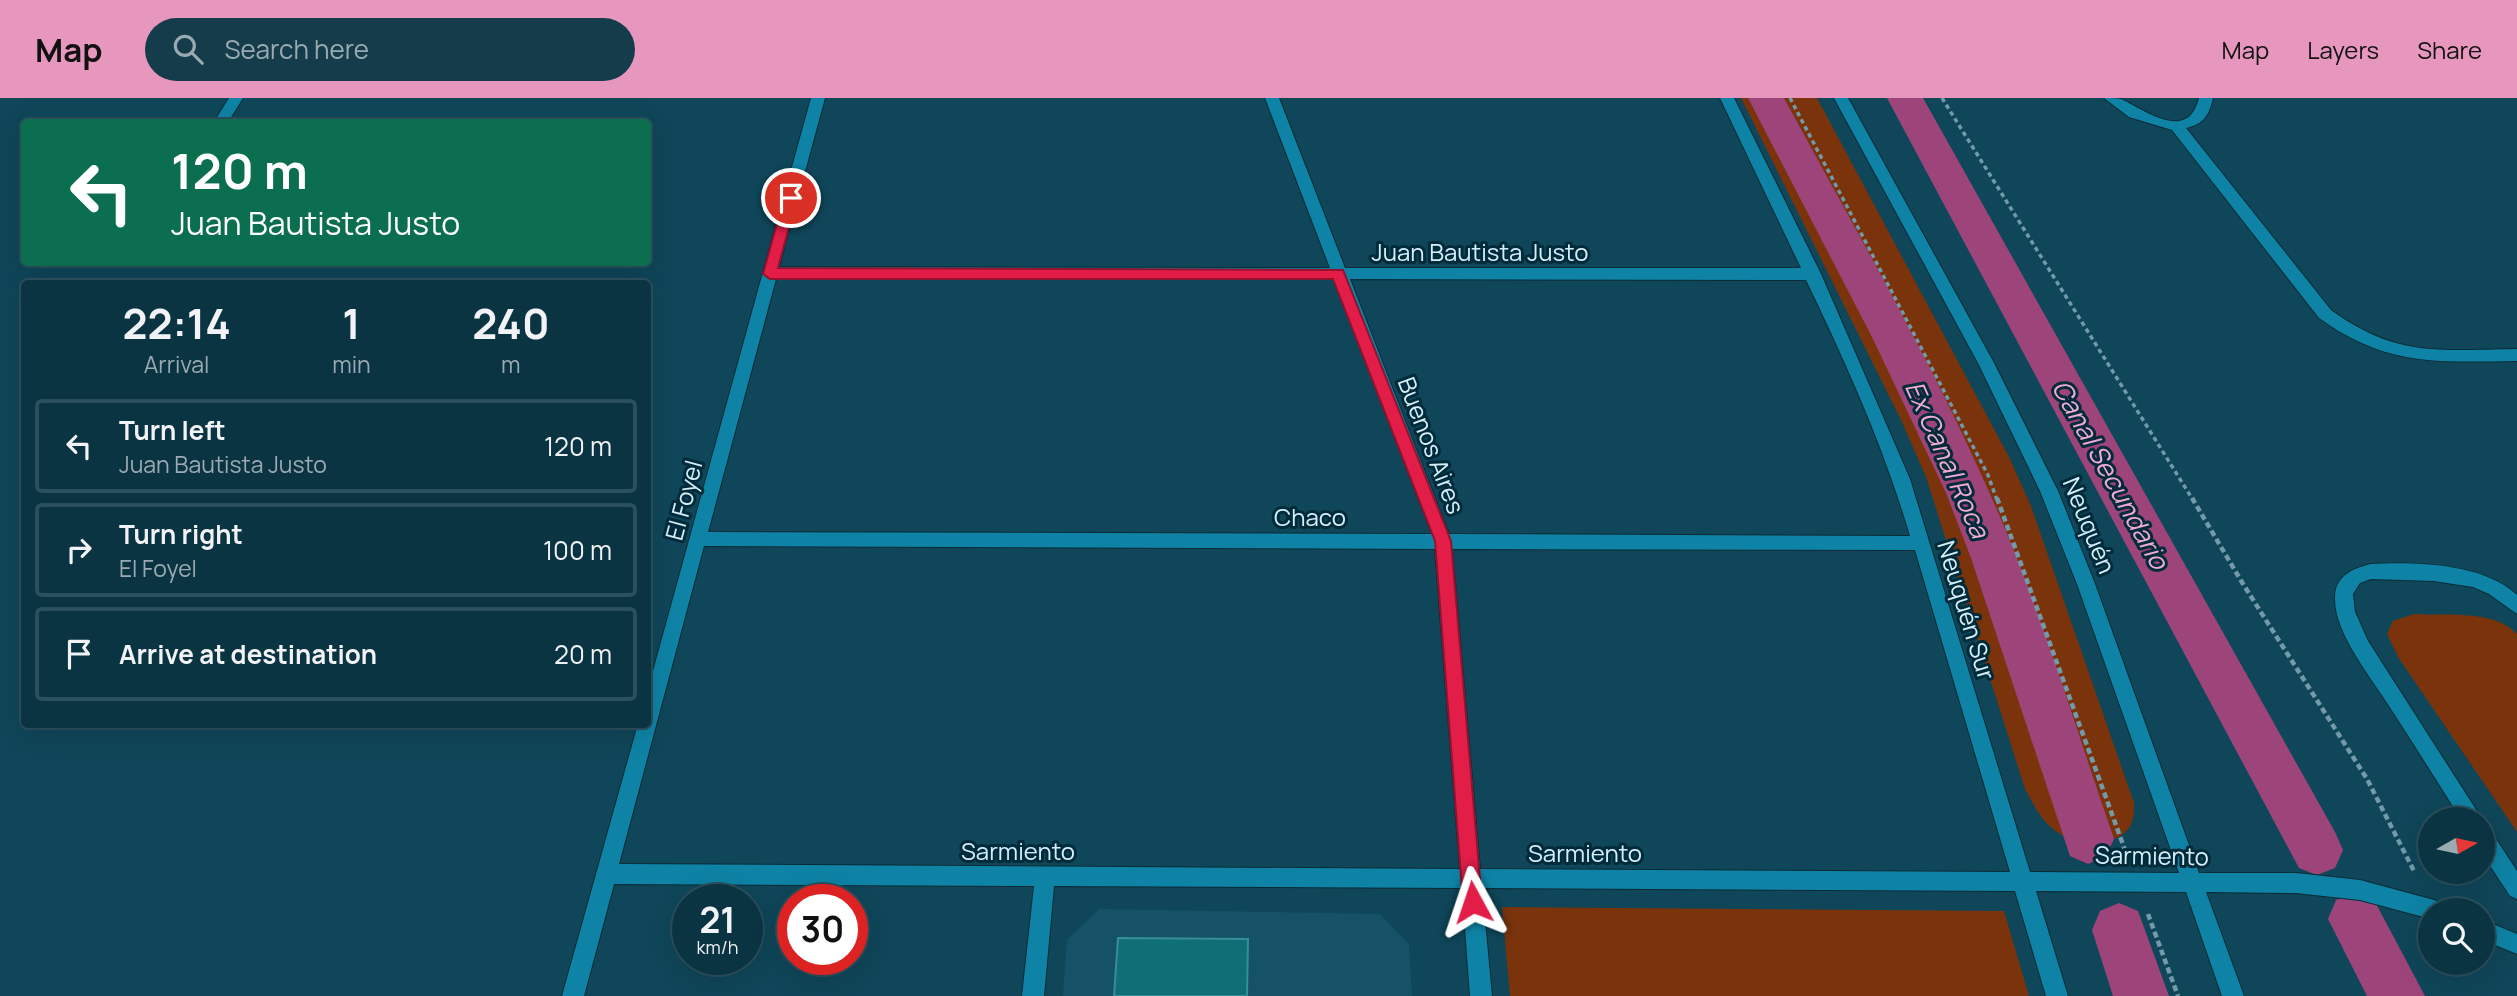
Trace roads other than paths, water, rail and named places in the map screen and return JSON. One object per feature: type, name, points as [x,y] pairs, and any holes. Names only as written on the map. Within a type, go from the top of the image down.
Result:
[{"type":"street","points":[[223,119],[236,98]]},
{"type":"street","name":"El Foyel","points":[[651,712],[818,98]]},
{"type":"street","name":"Buenos Aires","points":[[1272,98],[1443,541],[1480,996]]},
{"type":"street","name":"Neuquén Sur","points":[[1727,98],[1813,274],[1879,420],[1902,479],[2057,996]]},
{"type":"street","name":"Neuquén","points":[[1841,98],[1986,363],[2049,491],[2086,584],[2233,996]]},
{"type":"street","points":[[2111,98],[2132,114],[2161,124],[2176,125],[2200,118],[2205,111],[2206,98]]},
{"type":"street","points":[[2176,125],[2325,314],[2364,342],[2389,351],[2413,355],[2517,355]]},
{"type":"street","name":"Juan Bautista Justo","points":[[770,274],[1813,274]]},
{"type":"street","name":"Chaco","points":[[698,539],[1921,543]]},
{"type":"street","points":[[2464,807],[2362,648],[2345,608],[2343,592],[2349,581],[2361,574],[2378,572],[2460,575],[2479,579],[2497,588],[2517,606]]},
{"type":"street","name":"El Foyel","points":[[573,996],[647,728]]},
{"type":"street","points":[[2496,857],[2517,889]]},
{"type":"street","name":"Sarmiento","points":[[607,874],[2136,880],[2326,885],[2398,898],[2418,905]]},
{"type":"street","points":[[1033,996],[1045,877]]},
{"type":"street","points":[[2495,935],[2517,944]]},
{"type":"waterway","name":"Ex Canal Roca","points":[[1766,98],[1893,337],[1968,493],[1994,558],[2088,839]]},
{"type":"waterway","name":"Canal Secundario","points":[[1905,98],[2317,850]]},
{"type":"waterway","name":"Canal Secundario","points":[[2355,919],[2397,996]]},
{"type":"waterway","name":"Ex Canal Roca","points":[[2119,930],[2141,996]]}]
